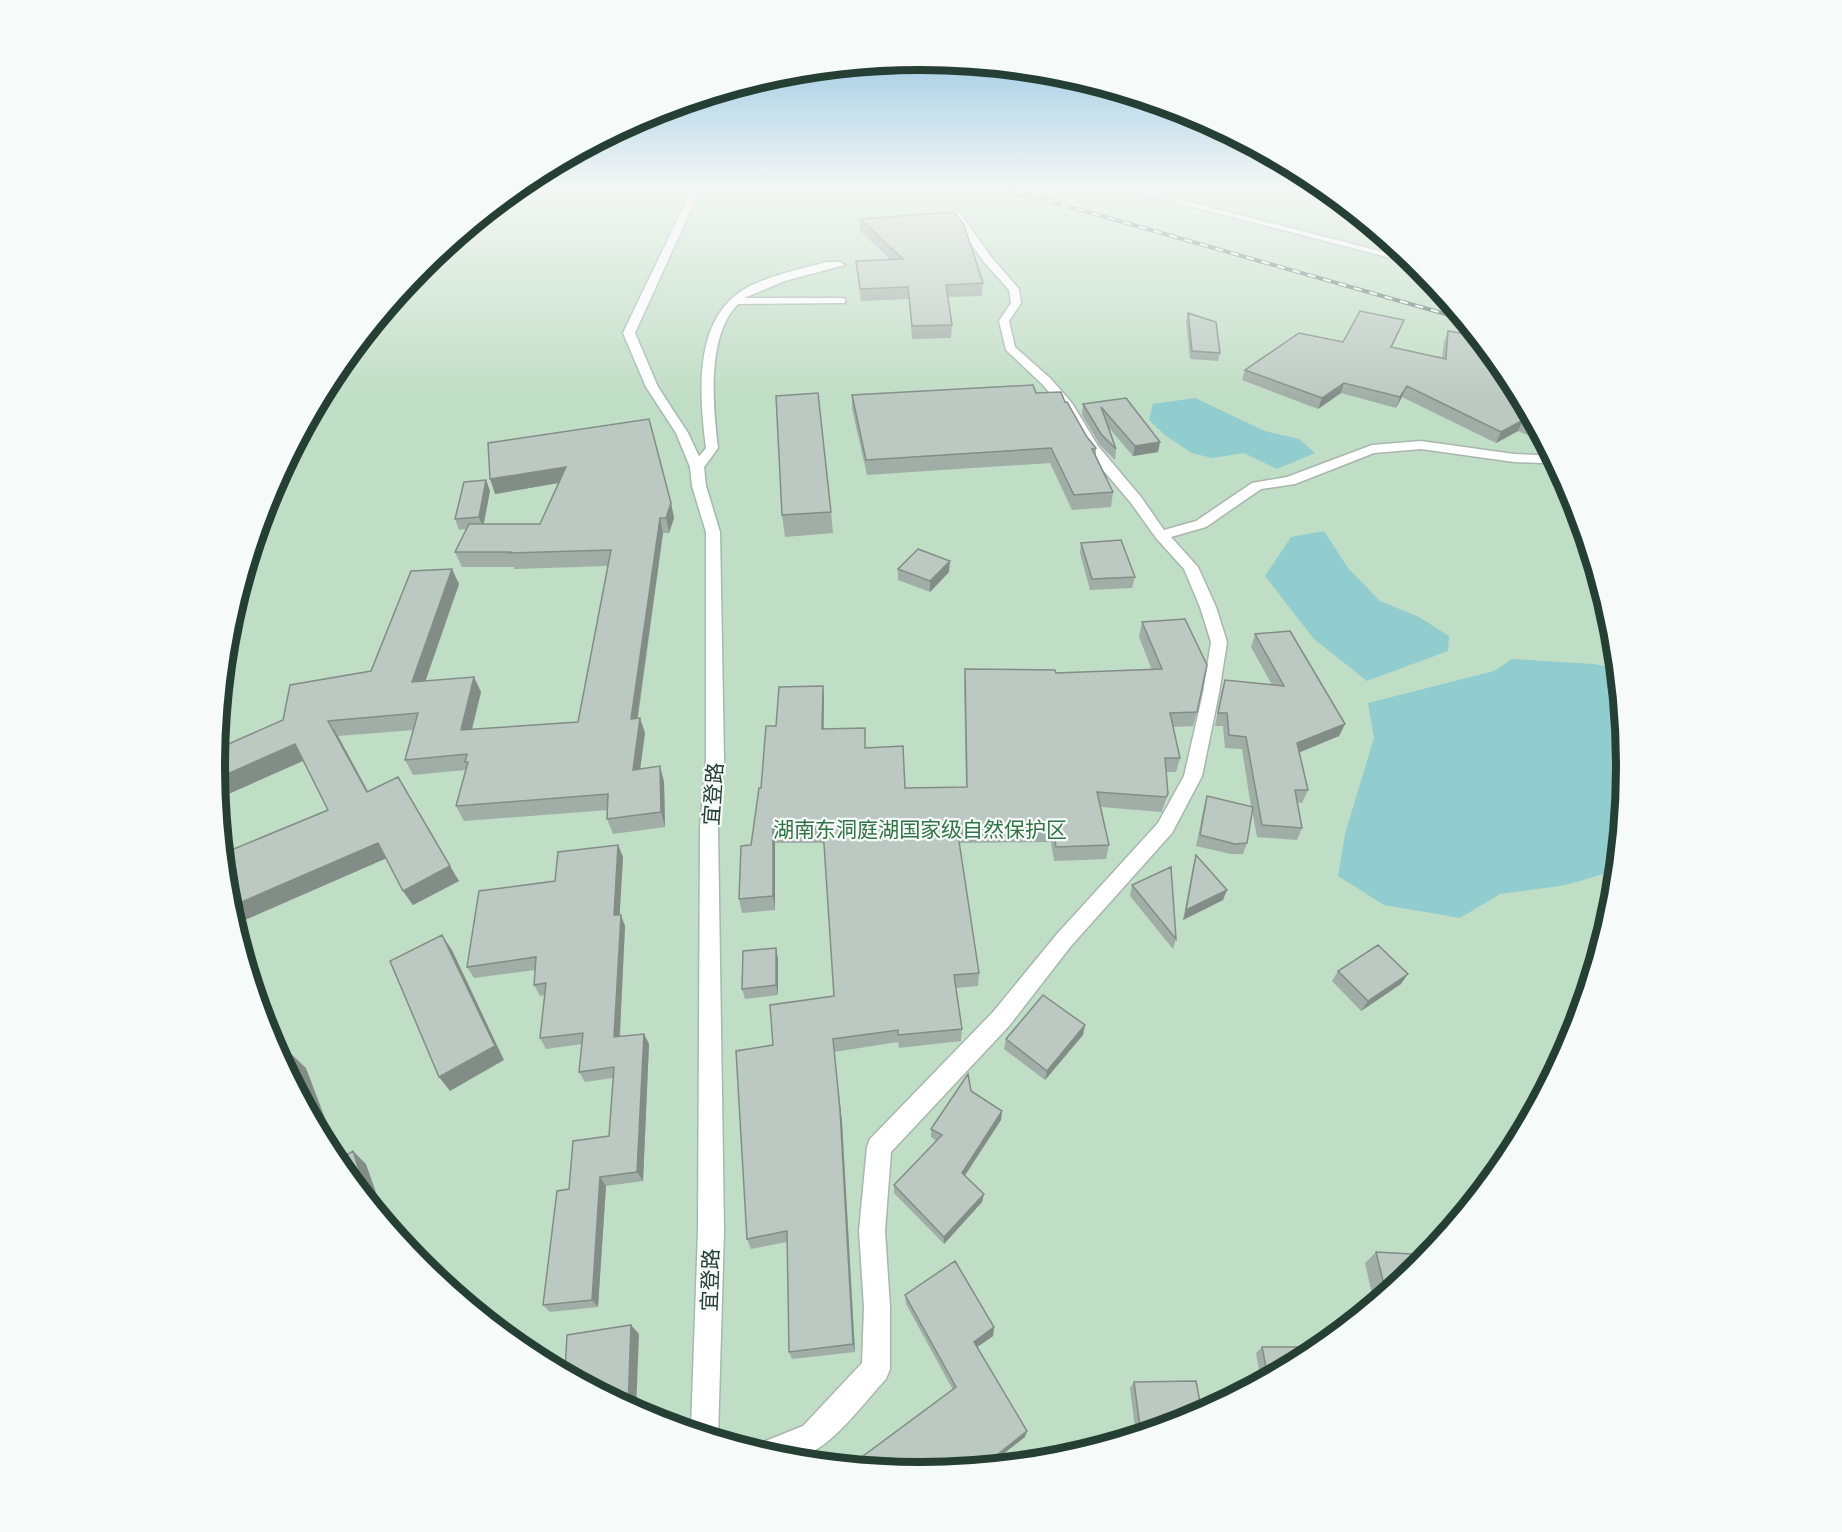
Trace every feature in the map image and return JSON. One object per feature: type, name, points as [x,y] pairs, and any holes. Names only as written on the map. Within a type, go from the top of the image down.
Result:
[{"type":"street","name":"宜登路","points":[[662,258],[629,333],[652,387],[682,433],[697,467],[699,486],[713,532],[715,760],[708,827],[711,1230],[705,1427]]},
{"type":"street","points":[[784,1448],[813,1437],[876,1369],[877,1307],[872,1231],[879,1147],[1000,1019],[1064,940],[1165,828],[1193,776],[1211,693],[1219,642],[1208,607],[1191,567],[1161,535],[1092,448],[1068,406],[1046,381],[1010,348],[1004,321],[1016,303],[1014,290],[987,258]]},
{"type":"street","points":[[697,467],[712,448],[708,421],[709,376],[713,341],[724,311],[741,295],[827,265],[840,265]]},
{"type":"street","points":[[734,302],[841,301]]},
{"type":"street","points":[[1161,535],[1201,524],[1257,486],[1290,481],[1372,449],[1421,445],[1514,458],[1545,458]]},
{"type":"green space","name":"湖南东洞庭湖国家级自然保护区","points":[[446,258],[1396,258],[1444,307],[1473,343],[1523,418],[1545,458],[1580,542],[1593,586],[1611,675],[1615,721],[1615,811],[1611,857],[1593,946],[1580,990],[1545,1074],[1523,1114],[1473,1189],[1444,1225],[1380,1289],[1344,1318],[1269,1368],[1229,1390],[1145,1425],[1101,1438],[1012,1456],[921,1462],[876,1460],[830,1456],[741,1438],[697,1425],[613,1390],[573,1368],[498,1318],[462,1289],[398,1225],[369,1189],[319,1114],[297,1074],[262,990],[249,946],[231,857],[225,766],[231,675],[249,586],[262,542],[297,458],[343,380],[398,307]]},
{"type":"water","points":[[1195,398],[1265,431],[1299,439],[1315,453],[1277,469],[1244,453],[1212,458],[1192,453],[1166,436],[1149,420],[1153,404]]},
{"type":"water","points":[[1324,531],[1348,568],[1380,601],[1419,617],[1449,636],[1448,651],[1367,681],[1314,639],[1265,576],[1291,537]]},
{"type":"water","points":[[1512,659],[1610,667],[1615,721],[1616,766],[1615,811],[1608,873],[1566,885],[1500,894],[1460,918],[1384,905],[1338,876],[1345,834],[1374,738],[1368,703],[1494,671]]},
{"type":"building","points":[[975,258],[983,283],[946,285],[952,325],[912,326],[908,287],[860,289],[856,261]]},
{"type":"building","points":[[1360,311],[1404,320],[1391,347],[1446,359],[1448,331],[1466,334],[1524,421],[1501,432],[1407,386],[1400,397],[1344,383],[1322,398],[1245,370],[1299,333],[1343,342]]},
{"type":"building","points":[[1188,313],[1216,322],[1220,353],[1192,351]]},
{"type":"building","points":[[1033,385],[1036,393],[1061,392],[1065,402],[1096,448],[1092,449],[1113,492],[1074,495],[1051,448],[866,460],[852,395]]},
{"type":"building","points":[[818,393],[831,512],[782,515],[776,396]]},
{"type":"building","points":[[1126,398],[1160,442],[1135,446],[1101,407],[1116,449],[1101,434],[1083,404]]},
{"type":"building","points":[[649,419],[671,503],[666,518],[660,518],[631,719],[640,718],[633,770],[660,766],[661,812],[607,819],[608,794],[456,806],[468,762],[465,762],[467,754],[405,760],[418,713],[328,721],[367,792],[398,777],[450,866],[403,891],[378,843],[239,903],[230,850],[328,810],[295,744],[225,775],[226,745],[283,720],[290,685],[371,671],[411,571],[452,569],[412,682],[474,677],[461,730],[578,722],[611,550],[455,552],[469,524],[540,524],[566,467],[490,479],[488,443]]},
{"type":"building","points":[[486,480],[479,517],[455,519],[464,482]]},
{"type":"building","points":[[1121,540],[1135,577],[1092,579],[1081,543]]},
{"type":"building","points":[[918,549],[950,561],[930,581],[898,569]]},
{"type":"building","points":[[1185,619],[1207,665],[1197,712],[1170,713],[1180,758],[1165,758],[1168,794],[1166,797],[1097,792],[1109,845],[1056,847],[1053,828],[957,828],[979,973],[954,975],[962,1029],[898,1035],[898,1030],[833,1039],[840,1110],[853,1344],[789,1352],[787,1231],[747,1239],[736,1051],[773,1045],[770,1005],[834,996],[823,829],[773,829],[773,896],[739,899],[741,846],[751,845],[759,788],[761,788],[766,726],[776,726],[779,687],[823,686],[822,729],[865,728],[865,748],[903,746],[905,788],[967,787],[965,669],[1055,670],[1056,673],[1162,669],[1142,622]]},
{"type":"building","points":[[1290,631],[1345,724],[1297,743],[1308,790],[1295,790],[1302,828],[1262,825],[1246,737],[1229,735],[1227,713],[1218,713],[1225,680],[1284,686],[1255,634]]},
{"type":"building","points":[[1207,796],[1253,807],[1247,843],[1235,844],[1200,835]]},
{"type":"building","points":[[618,845],[614,915],[621,915],[614,1037],[644,1034],[637,1172],[600,1177],[592,1300],[543,1305],[557,1191],[569,1189],[573,1141],[609,1136],[614,1067],[579,1072],[583,1033],[540,1038],[546,983],[534,985],[536,957],[467,967],[479,891],[555,881],[558,852]]},
{"type":"building","points":[[1196,855],[1227,890],[1186,910]]},
{"type":"building","points":[[1171,867],[1176,939],[1132,885]]},
{"type":"building","points":[[442,935],[495,1046],[439,1077],[390,961]]},
{"type":"building","points":[[1378,945],[1408,974],[1368,1001],[1338,971]]},
{"type":"building","points":[[776,948],[776,985],[742,989],[743,951]]},
{"type":"building","points":[[1043,995],[1085,1025],[1047,1071],[1006,1039]]},
{"type":"building","points":[[968,1074],[971,1091],[1002,1111],[962,1173],[984,1194],[944,1237],[894,1185],[942,1135],[931,1129]]},
{"type":"building","points":[[353,1151],[362,1179],[345,1155]]},
{"type":"building","points":[[1376,1252],[1416,1254],[1413,1258],[1384,1285]]},
{"type":"building","points":[[955,1261],[994,1327],[974,1342],[1027,1431],[994,1458],[921,1462],[860,1459],[956,1387],[905,1295]]},
{"type":"building","points":[[631,1325],[628,1397],[565,1363],[567,1335]]},
{"type":"building","points":[[1262,1347],[1302,1347],[1269,1368],[1266,1369]]},
{"type":"building","points":[[1196,1381],[1200,1403],[1140,1426],[1134,1382]]},
{"type":"railway","points":[[1251,258],[1451,316]]}]
